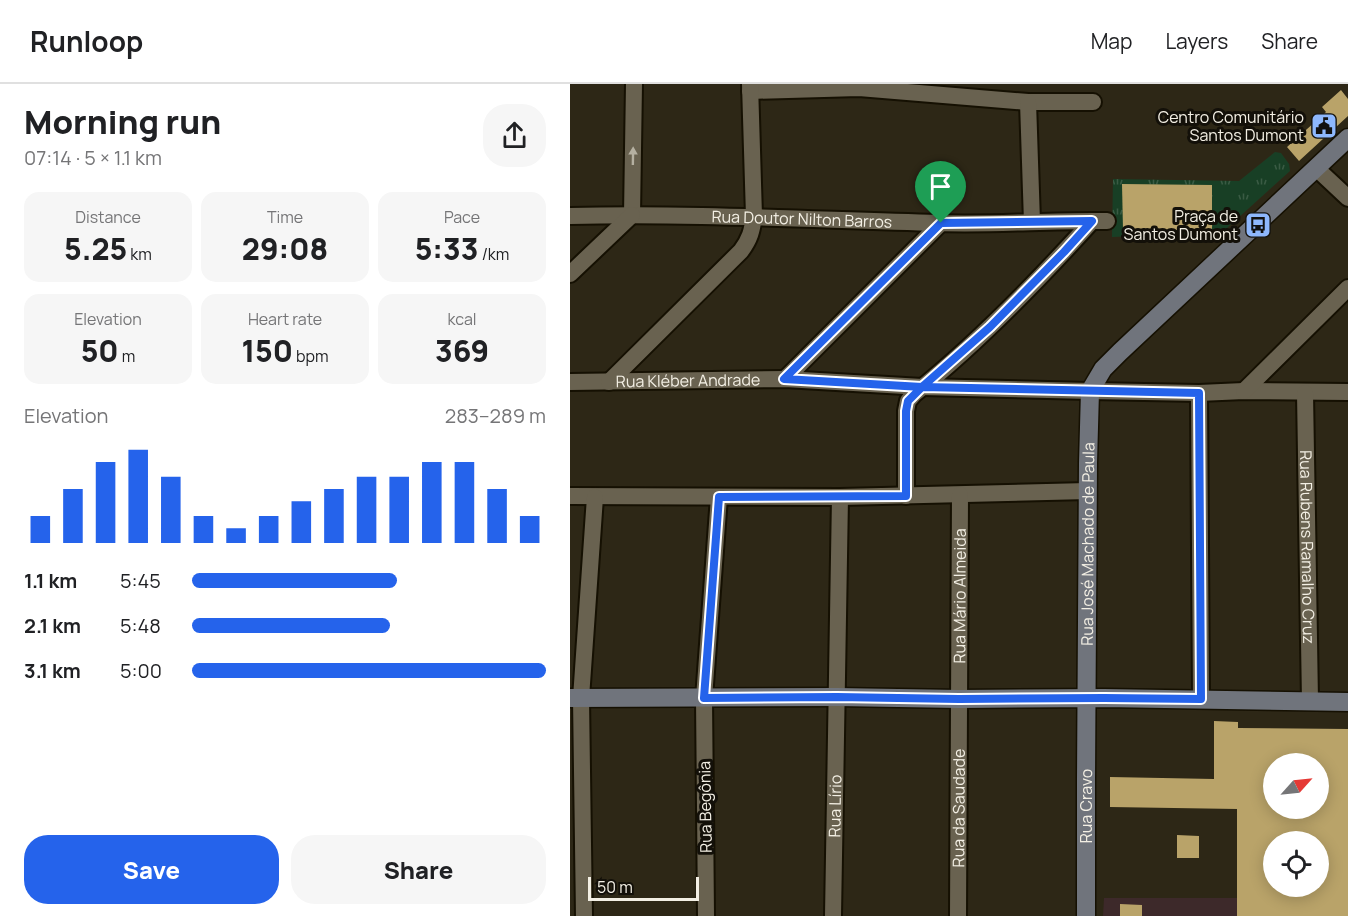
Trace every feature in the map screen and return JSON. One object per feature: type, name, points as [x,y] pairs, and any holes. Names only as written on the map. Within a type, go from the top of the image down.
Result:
[{"type":"street","points":[[570,274],[632,215],[634,84]]},
{"type":"street","points":[[609,382],[741,251],[749,240],[754,216],[750,87],[859,86],[980,91],[1028,102],[1093,102]]},
{"type":"street","points":[[1028,102],[1032,222]]},
{"type":"street","points":[[1090,391],[1103,369],[1348,138]]},
{"type":"street","points":[[1316,168],[1348,198]]},
{"type":"street","name":"Rua Doutor Nilton Barros","points":[[570,216],[754,216],[941,223],[1100,221],[1064,252],[990,327],[922,387]]},
{"type":"street","points":[[784,379],[941,223]]},
{"type":"street","points":[[1244,391],[1348,288]]},
{"type":"street","name":"Rua Kléber Andrade","points":[[570,382],[784,379],[922,387],[1090,391],[1348,392]]},
{"type":"street","points":[[906,496],[906,411],[908,401],[922,387]]},
{"type":"street","name":"Rua José Machado de Paula","points":[[1086,698],[1090,391]]},
{"type":"street","points":[[1199,393],[1201,699]]},
{"type":"street","name":"Rua Rubens Ramalho Cruz","points":[[1305,393],[1310,701]]},
{"type":"street","points":[[570,496],[840,497],[1088,492]]},
{"type":"street","name":"Rua Mário Almeida","points":[[959,699],[960,495]]},
{"type":"street","points":[[584,916],[576,698],[595,497]]},
{"type":"street","name":"Rua Begônia","points":[[706,916],[704,698],[719,497]]},
{"type":"street","name":"Rua Lírio","points":[[833,916],[840,497]]},
{"type":"street","points":[[576,698],[1086,698],[1348,702]]},
{"type":"street","name":"Rua Cravo","points":[[1086,698],[1086,916]]},
{"type":"street","name":"Rua da Saudade","points":[[958,916],[959,699]]},
{"type":"shaded area","points":[[1104,898],[1237,898],[1237,916],[1103,916]]},
{"type":"green space","points":[[1275,152],[1281,153],[1289,164],[1290,171],[1216,238],[1212,233],[1112,237],[1113,179],[1239,181]]},
{"type":"building","name":"Centro Comunitário Santos Dumont","points":[[1341,90],[1348,99],[1348,116],[1299,161],[1287,147],[1326,112],[1322,107]]},
{"type":"building","points":[[1122,184],[1212,185],[1212,230],[1123,230]]},
{"type":"building","points":[[1214,721],[1238,722],[1238,728],[1348,729],[1348,916],[1237,916],[1237,809],[1110,807],[1110,777],[1214,779]]},
{"type":"building","points":[[1177,835],[1199,836],[1199,858],[1177,858]]},
{"type":"building","points":[[1120,904],[1142,905],[1142,916],[1120,916]]},
{"type":"place","name":"Centro Comunitário Santos Dumont","points":[[1324,126]]},
{"type":"place","name":"Praça de Santos Dumont","points":[[1258,225]]},
{"type":"route","points":[[941,223],[784,379],[922,387],[908,401],[906,411],[906,496],[719,497],[704,698],[1201,699],[1199,393],[922,387],[990,327],[1092,221],[941,223]]}]
